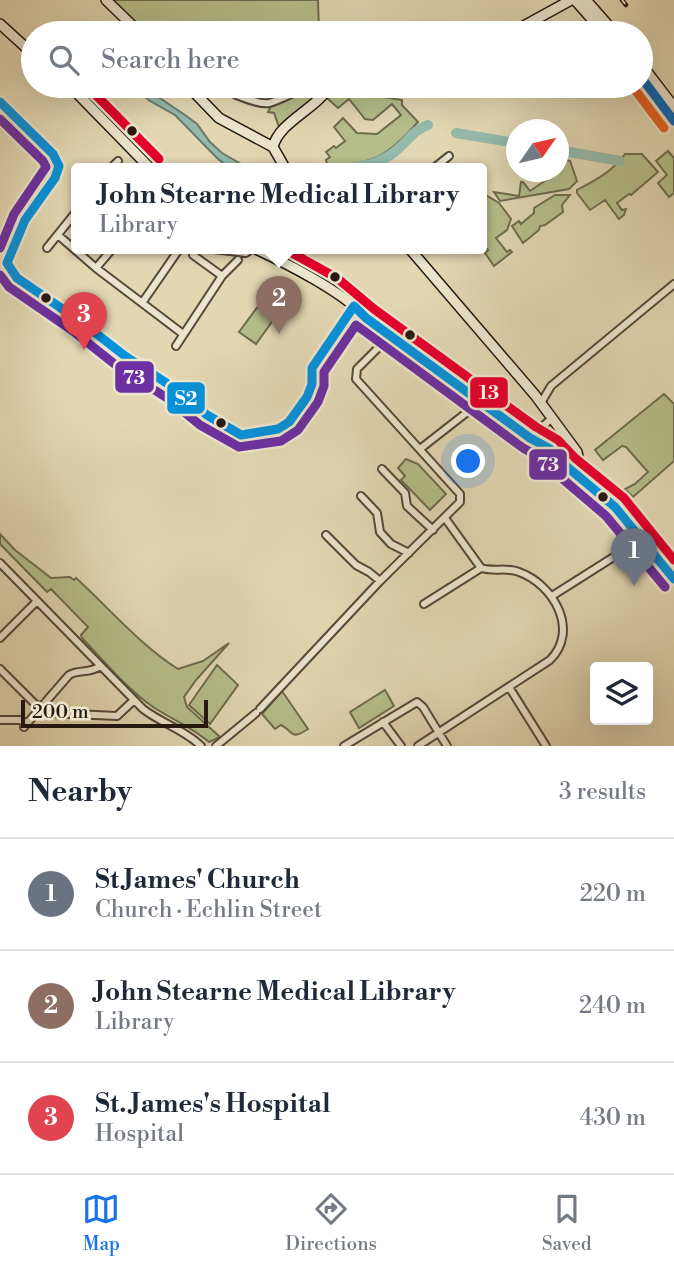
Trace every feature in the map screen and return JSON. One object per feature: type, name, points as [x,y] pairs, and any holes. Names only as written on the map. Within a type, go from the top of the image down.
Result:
[{"type":"main road","points":[[106,0],[128,21]]},
{"type":"main road","points":[[534,21],[573,0],[593,21]]},
{"type":"main road","points":[[586,0],[604,21]]},
{"type":"main road","points":[[0,24],[21,43]]},
{"type":"main road","points":[[653,80],[674,107]]},
{"type":"main road","points":[[653,93],[674,121]]},
{"type":"main road","points":[[82,98],[145,163]]},
{"type":"main road","points":[[200,98],[219,118],[273,146],[282,163]]},
{"type":"main road","points":[[273,146],[275,138],[282,130],[320,98]]},
{"type":"main road","points":[[266,254],[296,269],[361,311],[368,311],[382,319],[561,458],[580,465],[607,486],[674,579]]},
{"type":"main road","points":[[414,254],[541,403],[577,452],[579,476]]},
{"type":"main road","points":[[561,458],[566,466],[615,507],[674,565]]},
{"type":"street","points":[[246,98],[267,104],[281,98]]},
{"type":"street","points":[[440,163],[449,156]]},
{"type":"street","points":[[47,248],[71,218]]},
{"type":"street","points":[[58,235],[71,246]]},
{"type":"street","points":[[80,254],[183,334]]},
{"type":"street","points":[[96,268],[108,254]]},
{"type":"street","points":[[142,303],[176,254]]},
{"type":"street","points":[[193,255],[222,276]]},
{"type":"street","points":[[176,346],[222,276],[238,260]]},
{"type":"street","points":[[541,403],[548,389],[674,284]]},
{"type":"street","points":[[216,746],[258,711],[380,581],[460,502],[460,494],[356,379],[357,369],[380,346],[371,341]]},
{"type":"street","points":[[420,449],[482,397]]},
{"type":"street","points":[[535,438],[552,418]]},
{"type":"street","points":[[382,469],[405,494],[407,506],[433,530]]},
{"type":"street","points":[[361,496],[377,513],[380,532],[391,544],[409,553]]},
{"type":"street","points":[[445,518],[481,568]]},
{"type":"street","points":[[326,535],[356,565],[380,581]]},
{"type":"street","points":[[552,596],[645,536]]},
{"type":"street","points":[[2,568],[134,700],[156,719],[191,737],[201,746]]},
{"type":"street","points":[[418,746],[550,660],[558,649],[563,629],[552,596],[541,584],[519,571],[481,568],[424,604]]},
{"type":"street","points":[[0,638],[36,602]]},
{"type":"street","points":[[0,720],[20,720],[26,725],[65,678],[73,672],[91,671],[100,666]]},
{"type":"street","points":[[0,669],[41,708],[59,715],[120,715],[134,700]]},
{"type":"street","points":[[509,687],[546,746]]},
{"type":"street","points":[[344,746],[417,702],[447,746]]},
{"type":"street","points":[[383,722],[401,746]]},
{"type":"green space","points":[[112,0],[318,0],[319,21],[134,21]]},
{"type":"green space","points":[[285,98],[315,98],[279,127],[274,113],[268,112]]},
{"type":"green space","points":[[389,98],[402,100],[402,105],[418,122],[397,144],[379,156],[358,163],[327,163],[326,160],[330,157],[326,152],[345,141],[334,127],[343,118],[357,133],[377,134],[401,115],[392,104],[373,120],[365,119],[349,99],[338,108],[328,99]]},
{"type":"green space","points":[[668,151],[674,158],[674,193],[669,197],[658,183],[667,175],[656,161]]},
{"type":"green space","points":[[625,154],[642,154],[658,172],[617,203],[622,210],[626,209],[619,219],[605,200],[590,210],[577,190],[609,171]]},
{"type":"green space","points":[[570,161],[577,181],[569,189],[500,201],[494,192],[519,196],[521,182],[530,191],[543,182],[569,182]]},
{"type":"green space","points":[[555,195],[570,195],[562,205],[563,212],[540,226],[539,230],[523,243],[512,226],[519,221],[521,224],[534,213],[534,208]]},
{"type":"green space","points":[[487,196],[499,203],[511,219],[507,230],[496,238],[507,252],[512,252],[494,266],[486,254],[488,250]]},
{"type":"green space","points":[[269,304],[279,312],[256,344],[239,332],[259,305],[265,309]]},
{"type":"green space","points":[[664,394],[674,404],[674,461],[633,497],[625,489],[648,472],[626,447],[622,446],[603,460],[595,450]]},
{"type":"green space","points":[[406,459],[418,464],[446,494],[430,510],[401,480],[405,476],[398,468]]},
{"type":"green space","points":[[0,534],[15,550],[51,578],[76,578],[138,637],[178,669],[203,661],[229,643],[184,697],[187,707],[220,737],[209,742],[134,692],[82,638],[81,635],[88,627],[51,589],[47,592],[0,544]]},
{"type":"green space","points":[[217,665],[238,685],[210,724],[189,705]]},
{"type":"green space","points":[[385,690],[394,706],[359,728],[350,712]]},
{"type":"green space","points":[[282,691],[308,729],[295,735],[281,725],[275,729],[262,714]]},
{"type":"shaded area","points":[[146,98],[160,98],[185,115],[197,124],[222,153],[239,163],[223,163],[175,115]]},
{"type":"waterway","points":[[372,163],[388,156],[415,132],[428,125]]},
{"type":"waterway","points":[[456,133],[506,141]]},
{"type":"waterway","points":[[569,152],[620,161]]},
{"type":"railway","points":[[622,0],[626,5]]},
{"type":"transit line","points":[[653,93],[674,121]]},
{"type":"transit line","name":"13","points":[[99,98],[159,159]]},
{"type":"transit line","points":[[641,98],[664,128]]},
{"type":"transit line","name":"S2","points":[[0,102],[53,154],[59,166],[55,178],[25,220],[7,263]]},
{"type":"transit line","name":"73","points":[[0,119],[46,167],[14,214],[0,248]]},
{"type":"transit line","name":"13","points":[[294,254],[337,278],[374,309],[536,427],[558,440],[575,458],[624,498],[674,560]]},
{"type":"transit line","name":"S2","points":[[7,263],[17,278],[174,388],[207,415],[241,435],[278,429],[289,422],[307,397],[312,384],[312,368],[354,306],[366,318],[530,438],[550,449],[615,507],[674,579]]},
{"type":"transit line","name":"73","points":[[0,275],[9,287],[73,331],[117,366],[167,398],[200,425],[239,447],[281,441],[298,430],[318,402],[324,386],[324,372],[356,325],[523,448],[543,459],[606,516],[665,587]]},
{"type":"place","name":"John Stearne Medical Library","points":[[279,334]]},
{"type":"place","name":"St. James's Hospital","points":[[84,350]]},
{"type":"place","name":"St James' Church","points":[[634,586]]}]
